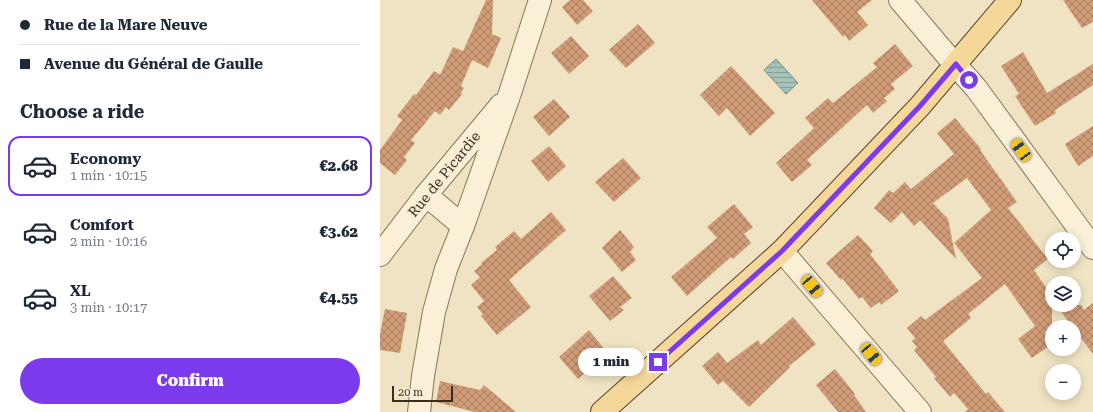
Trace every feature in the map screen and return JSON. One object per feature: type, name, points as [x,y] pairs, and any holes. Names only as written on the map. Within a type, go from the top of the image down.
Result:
[{"type":"main road","points":[[602,412],[782,251],[920,106],[1010,0]]},
{"type":"street","points":[[419,412],[423,376],[434,312],[446,269],[510,93],[540,0]]},
{"type":"street","points":[[900,0],[976,88],[1093,248]]},
{"type":"street","name":"Rue de Picardie","points":[[380,255],[426,195],[510,93]]},
{"type":"street","points":[[426,195],[462,226]]},
{"type":"street","points":[[782,251],[920,412]]},
{"type":"water","points":[[776,59],[798,83],[786,94],[764,70]]},
{"type":"building","points":[[486,0],[493,0],[492,34],[501,38],[488,68],[472,60],[461,86],[464,88],[461,93],[462,94],[449,110],[446,107],[440,115],[435,111],[411,140],[415,143],[404,157],[407,160],[395,175],[380,163],[380,150],[402,120],[397,116],[414,94],[416,95],[434,71],[440,75],[453,47],[463,51]]},
{"type":"building","points":[[570,0],[583,0],[593,11],[577,25],[562,7]]},
{"type":"building","points":[[812,0],[872,0],[857,12],[868,25],[849,41],[845,35],[843,37]]},
{"type":"building","points":[[1063,0],[1093,0],[1093,22],[1082,28]]},
{"type":"building","points":[[638,24],[655,43],[626,68],[609,50]]},
{"type":"building","points":[[571,36],[589,56],[569,74],[551,53]]},
{"type":"building","points":[[895,44],[913,66],[891,84],[895,89],[884,98],[887,101],[873,113],[867,105],[807,160],[812,165],[792,182],[776,163],[814,128],[805,118],[828,98],[833,103],[877,67],[873,63]]},
{"type":"building","points":[[1023,52],[1047,93],[1093,64],[1093,85],[1055,110],[1056,113],[1035,126],[1015,96],[1019,94],[1001,66]]},
{"type":"building","points":[[731,66],[775,113],[750,136],[727,108],[719,116],[700,95]]},
{"type":"building","points":[[554,99],[570,117],[549,136],[533,117]]},
{"type":"building","points":[[955,118],[981,149],[980,150],[1017,202],[1008,208],[1045,255],[1045,261],[1034,270],[1045,286],[1045,312],[1052,312],[1052,320],[1045,320],[1045,349],[1032,358],[1018,339],[1035,326],[1005,284],[968,314],[971,318],[943,341],[986,394],[988,392],[1005,412],[965,412],[968,409],[954,393],[950,397],[914,350],[917,347],[912,341],[915,338],[907,328],[921,316],[925,320],[982,278],[954,243],[991,210],[967,178],[933,203],[948,219],[956,259],[920,220],[914,226],[902,212],[891,223],[874,208],[889,190],[893,193],[905,182],[911,189],[954,154],[937,133]]},
{"type":"building","points":[[1093,126],[1093,156],[1078,166],[1065,144]]},
{"type":"building","points":[[549,146],[566,166],[548,182],[531,161]]},
{"type":"building","points":[[623,158],[641,178],[614,202],[595,182]]},
{"type":"building","points":[[734,204],[753,227],[744,234],[751,243],[733,259],[731,257],[687,296],[671,277],[717,238],[707,227]]},
{"type":"building","points":[[551,212],[566,230],[509,280],[531,307],[497,335],[481,316],[483,314],[477,307],[484,301],[471,285],[480,277],[474,271],[497,250],[495,247],[514,231],[521,239]]},
{"type":"building","points":[[620,230],[634,247],[630,252],[636,260],[622,272],[602,248]]},
{"type":"building","points":[[858,235],[873,251],[870,254],[899,291],[881,305],[879,302],[871,308],[862,297],[859,299],[842,278],[841,280],[826,263]]},
{"type":"building","points":[[613,276],[632,298],[620,307],[624,310],[610,321],[589,296]]},
{"type":"building","points":[[1093,303],[1093,354],[1081,338],[1081,320],[1068,320],[1061,312],[1081,312],[1081,305],[1084,310]]},
{"type":"building","points":[[385,309],[407,313],[400,353],[380,350],[380,334]]},
{"type":"building","points":[[793,317],[816,344],[789,366],[790,367],[749,407],[723,381],[718,385],[702,366],[718,352],[727,363],[758,340],[761,345]]},
{"type":"building","points":[[589,330],[610,356],[593,371],[590,368],[578,379],[559,357]]},
{"type":"building","points":[[835,369],[855,394],[854,395],[866,412],[838,412],[816,385]]},
{"type":"building","points":[[440,381],[480,390],[484,385],[516,412],[475,412],[436,402]]},
{"type":"route","points":[[658,362],[782,251],[920,106],[956,64],[969,80]]}]
